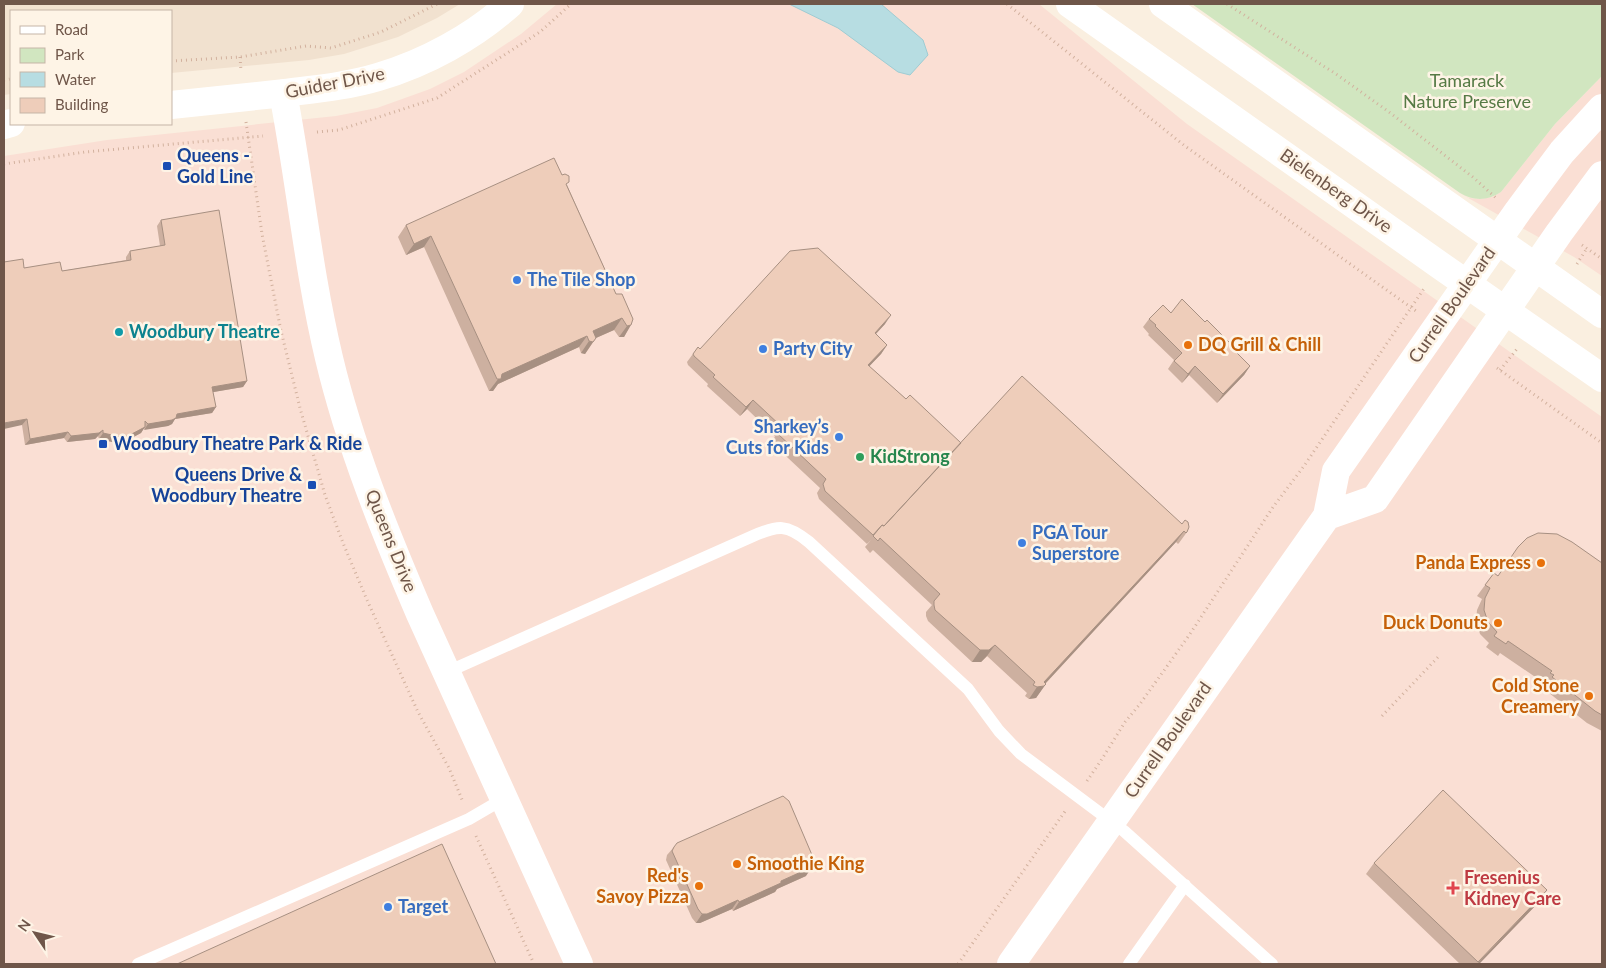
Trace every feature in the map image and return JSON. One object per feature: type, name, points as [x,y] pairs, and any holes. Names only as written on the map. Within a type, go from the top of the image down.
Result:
[{"type":"street","name":"Guider Drive","points":[[172,105],[332,87],[378,77],[438,53],[478,28],[510,4]]},
{"type":"street","name":"Bielenberg Drive","points":[[1070,4],[1602,378]]},
{"type":"street","points":[[1162,4],[1602,314]]},
{"type":"street","name":"Queens Drive","points":[[283,93],[321,321],[348,429],[395,556],[579,964]]},
{"type":"street","name":"Currell Boulevard","points":[[1011,964],[1327,516],[1336,471],[1466,283],[1562,152],[1602,108]]},
{"type":"street","points":[[1327,516],[1375,499],[1535,267],[1602,175]]},
{"type":"lane","points":[[447,672],[753,536],[777,527],[783,527],[797,532],[809,542],[968,690],[999,731],[1021,754],[1111,821],[1272,964]]},
{"type":"lane","points":[[138,964],[469,818],[505,798]]},
{"type":"lane","points":[[1129,964],[1185,885]]},
{"type":"path","points":[[172,61],[240,57],[306,46],[331,48],[381,32],[437,4]]},
{"type":"path","points":[[1007,4],[1185,146],[1410,307],[1340,414],[1273,507],[1190,634],[1125,722],[1090,776]]},
{"type":"path","points":[[1227,4],[1336,74],[1389,112],[1474,178],[1493,197]]},
{"type":"path","points":[[248,138],[262,234],[283,340],[325,495],[367,600],[418,712],[450,768],[458,789]]},
{"type":"path","points":[[1587,248],[1602,259]]},
{"type":"path","points":[[1500,370],[1602,443]]},
{"type":"path","points":[[1382,716],[1440,655]]},
{"type":"path","points":[[958,964],[1059,820]]},
{"type":"path","points":[[479,845],[534,964]]},
{"type":"shaded area","points":[[4,4],[460,4],[437,18],[398,37],[344,54],[309,60],[172,73],[172,10],[10,10],[10,94],[4,95]]},
{"type":"shaded area","points":[[557,4],[1039,4],[1187,124],[1602,417],[1602,964],[4,964],[4,156],[107,140],[336,116],[377,108],[430,89],[464,72],[521,34]]},
{"type":"shaded area","points":[[1602,76],[1602,276],[1574,257],[1460,193],[1469,198],[1481,199],[1492,197],[1501,192],[1555,124]]},
{"type":"green space","name":"Tamarack Nature Preserve","points":[[1192,4],[1602,4],[1602,76],[1555,124],[1501,192],[1491,197],[1475,199],[1460,193]]},
{"type":"water","points":[[789,4],[881,4],[923,40],[928,55],[910,75],[898,72],[838,28]]},
{"type":"building","name":"The Tile Shop","points":[[554,158],[562,175],[569,176],[569,182],[566,184],[616,294],[622,294],[633,319],[631,325],[627,326],[622,318],[593,331],[596,338],[593,342],[589,341],[587,336],[502,374],[501,379],[497,379],[431,236],[414,244],[406,225]]},
{"type":"building","name":"Woodbury Theatre","points":[[219,210],[247,381],[212,387],[216,407],[177,414],[176,418],[172,420],[148,424],[145,421],[145,427],[128,436],[121,437],[103,433],[103,430],[99,433],[71,436],[68,432],[30,439],[27,419],[4,423],[4,262],[23,259],[24,268],[60,262],[62,271],[131,260],[130,251],[165,245],[161,220]]},
{"type":"building","points":[[818,248],[891,315],[875,333],[887,345],[868,365],[906,399],[910,395],[961,443],[884,526],[882,525],[873,535],[825,491],[823,484],[826,479],[778,434],[782,427],[753,400],[746,407],[713,377],[715,375],[693,354],[698,347],[700,349],[790,251]]},
{"type":"building","name":"DQ Grill & Chill","points":[[1182,299],[1205,322],[1207,320],[1250,366],[1223,394],[1195,366],[1188,374],[1174,361],[1182,353],[1149,319],[1163,305],[1171,313]]},
{"type":"building","name":"PGA Tour Superstore","points":[[1022,376],[1182,524],[1185,520],[1188,522],[1189,527],[1187,532],[1184,531],[1044,682],[1046,684],[1037,687],[1033,685],[1035,682],[995,645],[989,650],[980,650],[935,610],[934,601],[940,594],[880,538],[878,541],[873,536]]},
{"type":"building","points":[[1538,533],[1557,534],[1602,563],[1602,715],[1552,677],[1554,675],[1550,673],[1552,671],[1508,641],[1506,644],[1494,636],[1497,632],[1488,622],[1484,610],[1485,598],[1490,588],[1485,585],[1494,573],[1498,576],[1518,547],[1527,538]]},
{"type":"building","name":"Fresenius Kidney Care","points":[[1443,790],[1547,890],[1478,962],[1374,863]]},
{"type":"building","points":[[783,796],[789,801],[815,862],[812,867],[739,902],[738,900],[707,914],[702,914],[672,851],[674,847],[677,843]]},
{"type":"building","name":"Target","points":[[442,844],[496,964],[177,964]]},
{"type":"place","name":"Queens - Gold Line","points":[[167,166]]},
{"type":"place","name":"The Tile Shop","points":[[517,280]]},
{"type":"place","name":"Woodbury Theatre","points":[[119,332]]},
{"type":"place","name":"DQ Grill & Chill","points":[[1188,345]]},
{"type":"place","name":"Party City","points":[[763,349]]},
{"type":"place","name":"Sharkey’s Cuts for Kids","points":[[839,437]]},
{"type":"place","name":"Woodbury Theatre Park & Ride","points":[[103,444]]},
{"type":"place","name":"KidStrong","points":[[860,457]]},
{"type":"place","name":"Queens Drive & Woodbury Theatre","points":[[312,485]]},
{"type":"place","name":"PGA Tour Superstore","points":[[1022,543]]},
{"type":"place","name":"Panda Express","points":[[1541,563]]},
{"type":"place","name":"Duck Donuts","points":[[1498,623]]},
{"type":"place","name":"Cold Stone Creamery","points":[[1589,696]]},
{"type":"place","name":"Smoothie King","points":[[737,864]]},
{"type":"place","name":"Red's Savoy Pizza","points":[[699,886]]},
{"type":"place","name":"Fresenius Kidney Care","points":[[1453,888]]},
{"type":"place","name":"Target","points":[[388,907]]}]
